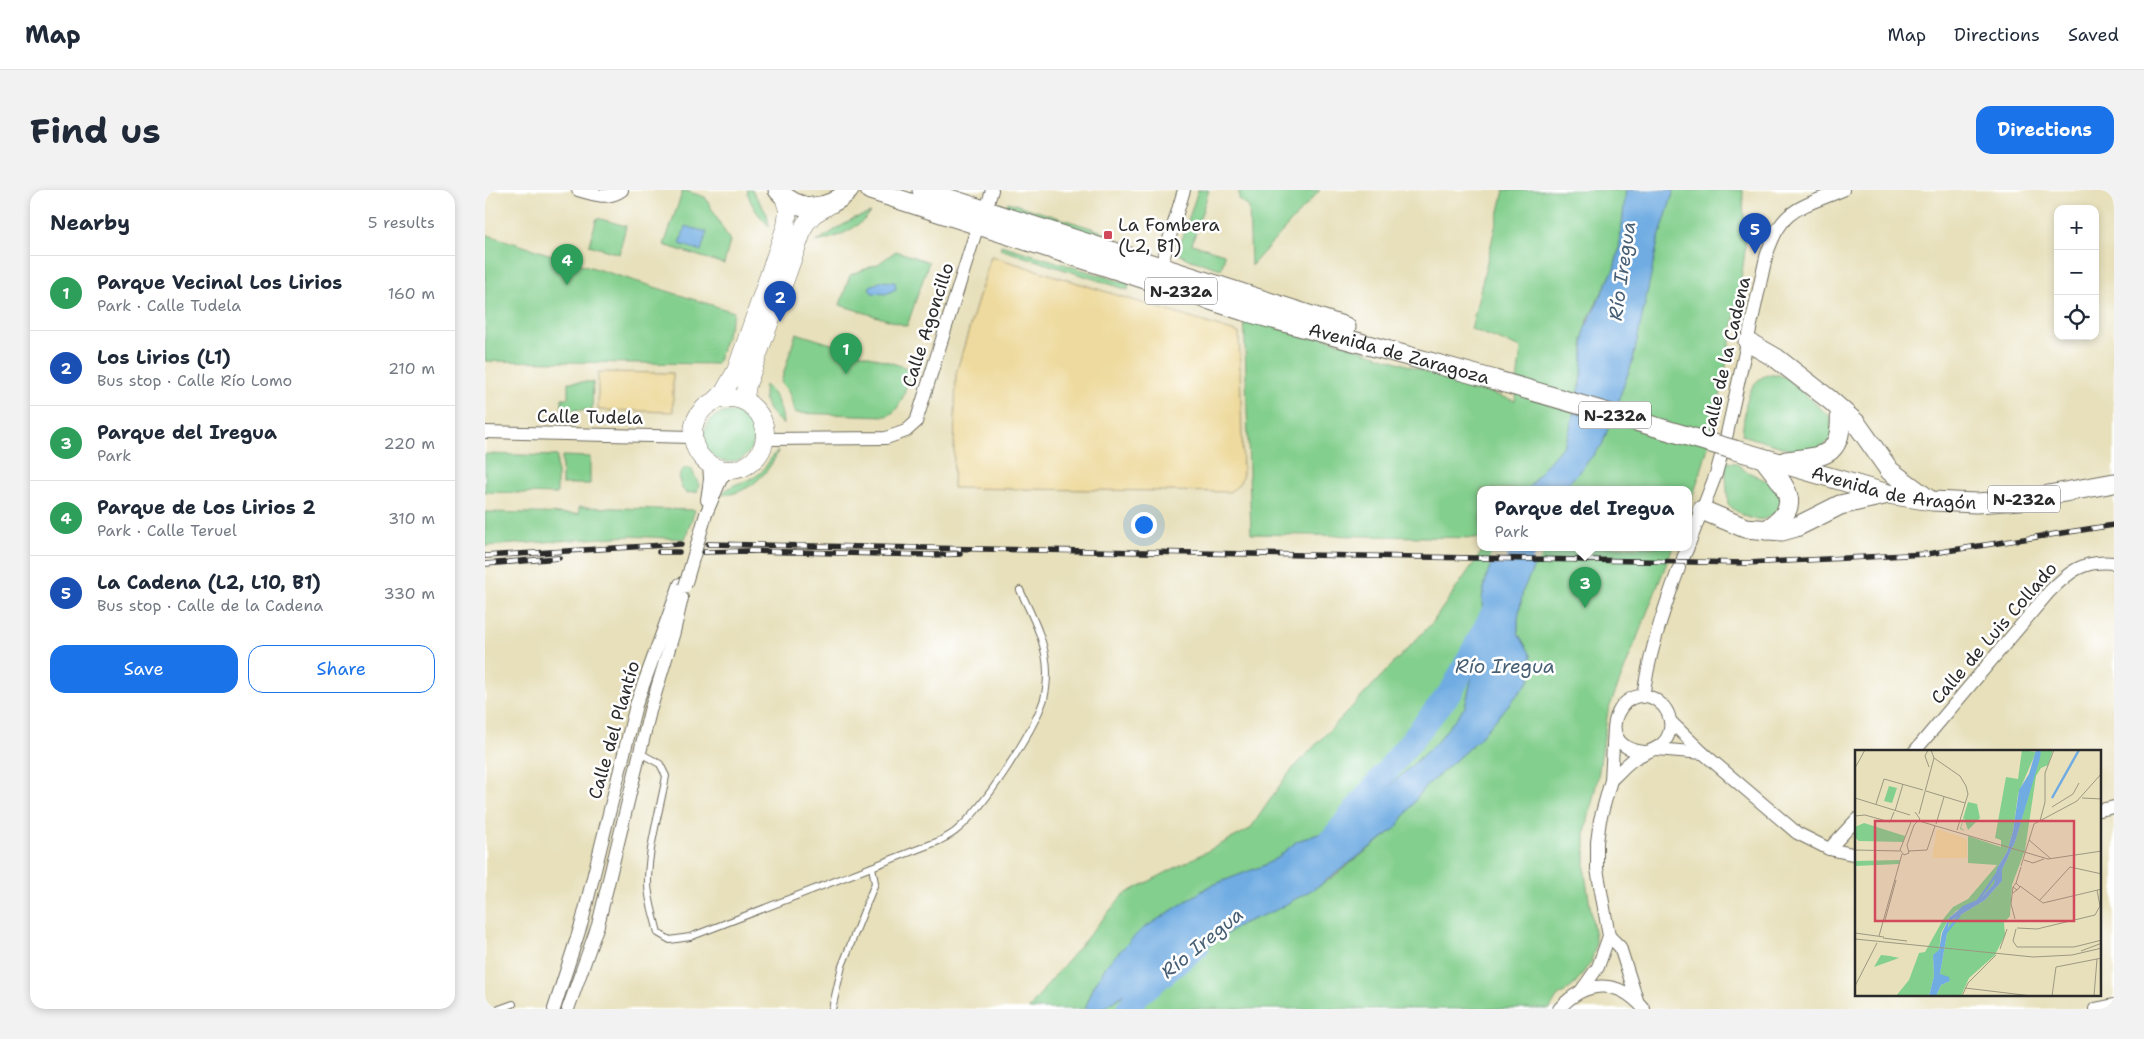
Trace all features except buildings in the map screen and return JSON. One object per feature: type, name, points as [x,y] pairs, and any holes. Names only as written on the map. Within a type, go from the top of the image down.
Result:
[{"type":"main road","name":"Avenida de Zaragoza","points":[[870,190],[1161,266],[1455,362],[1495,380]]},
{"type":"main road","name":"Avenida de Zaragoza","points":[[922,190],[982,218],[1244,311],[1495,380]]},
{"type":"main road","points":[[781,193],[795,204],[809,207],[822,207],[842,196]]},
{"type":"main road","points":[[715,401],[733,398],[749,404],[762,419],[765,438],[757,457],[741,468],[715,467],[701,456],[693,437],[694,426],[698,416],[706,407],[725,392],[736,371],[786,226],[788,210],[781,193]]},
{"type":"main road","points":[[749,404],[745,392],[805,224],[814,214],[842,196]]},
{"type":"main road","points":[[1748,342],[1776,358],[1821,391],[1855,423],[1890,470],[1932,501]]},
{"type":"main road","name":"N-232a","points":[[1495,380],[1769,461]]},
{"type":"main road","points":[[1766,530],[1781,520],[1788,509],[1789,499],[1785,487],[1769,461],[1811,459],[1829,452],[1838,439],[1840,409]]},
{"type":"main road","name":"Avenida de Aragón","points":[[1769,461],[1888,494],[1932,501],[1976,503],[2021,500],[2114,483]]},
{"type":"main road","points":[[1702,510],[1745,528],[1787,530],[1840,506],[1888,494]]},
{"type":"street","points":[[578,190],[601,196],[613,196],[622,190]]},
{"type":"street","name":"Calle Agoncillo","points":[[765,438],[885,438],[906,431],[916,422],[992,190]]},
{"type":"street","points":[[1161,266],[1184,190]]},
{"type":"street","name":"Calle de la Cadena","points":[[1692,536],[1716,474],[1726,438],[1766,257],[1774,232],[1787,216],[1797,209],[1830,193],[1843,190]]},
{"type":"street","name":"Calle Tudela","points":[[485,432],[693,437]]},
{"type":"street","name":"Calle del Plantío","points":[[705,514],[710,479],[709,463]]},
{"type":"street","name":"Calle del Plantío","points":[[554,1009],[581,922],[636,705],[683,584],[705,514],[721,479],[731,469]]},
{"type":"street","name":"Calle de la Cadena","points":[[1643,697],[1651,652],[1667,597],[1685,554]]},
{"type":"street","name":"Calle de Luis Collado","points":[[1916,750],[2067,574],[2079,567],[2099,561],[2114,563]]},
{"type":"street","name":"Calle del Plantío","points":[[568,1009],[598,925],[650,711],[674,632],[683,584]]},
{"type":"street","points":[[1581,990],[1598,967],[1609,936],[1597,869],[1597,842],[1600,820],[1611,780],[1615,718],[1620,708],[1628,700],[1649,697],[1659,702],[1667,710],[1671,721],[1703,753],[1797,832],[1829,849],[1855,855]]},
{"type":"street","points":[[1611,780],[1633,760],[1665,742],[1670,732],[1671,721]]},
{"type":"street","points":[[1615,728],[1618,738],[1625,747],[1635,752],[1703,753]]},
{"type":"street","points":[[2101,810],[2114,807]]},
{"type":"street","points":[[1829,849],[1855,821]]},
{"type":"street","points":[[1609,936],[1620,947],[1640,1005]]},
{"type":"street","points":[[1559,1009],[1570,997],[1581,990],[1595,987],[1610,987],[1624,992],[1640,1005]]},
{"type":"street","points":[[2095,1009],[2114,1004]]},
{"type":"lane","points":[[640,753],[660,764],[666,776],[655,827],[648,880],[650,899],[658,932],[670,940],[689,937],[939,842],[958,830],[974,812],[1003,772],[1032,726],[1044,698],[1047,675],[1046,657],[1039,631],[1020,590]]},
{"type":"lane","points":[[832,1009],[842,966],[875,883],[872,867]]},
{"type":"lane","points":[[499,1009],[513,1004]]},
{"type":"green space","points":[[683,190],[705,197],[730,241],[724,264],[664,245]]},
{"type":"green space","points":[[747,190],[752,190],[767,214],[769,226],[755,210]]},
{"type":"green space","points":[[1198,190],[1209,190],[1192,244],[1224,254],[1221,269],[1188,259],[1179,254]]},
{"type":"green space","points":[[1239,190],[1320,190],[1251,266],[1249,207],[1239,200]]},
{"type":"green space","points":[[1504,190],[1626,190],[1619,250],[1614,269],[1587,321],[1583,339],[1582,378],[1564,445],[1530,486],[1477,486],[1477,538],[1251,534],[1244,311],[1515,401],[1521,348],[1471,329]]},
{"type":"green space","points":[[1674,190],[1743,190],[1745,251],[1742,270],[1729,348],[1710,440],[1692,498],[1692,486],[1567,486],[1602,445],[1633,360],[1658,241]]},
{"type":"green space","points":[[1008,202],[1104,232],[1102,237],[1006,207]]},
{"type":"green space","points":[[871,213],[846,232],[816,242],[854,218]]},
{"type":"green space","points":[[597,218],[626,226],[619,254],[589,245]]},
{"type":"green space","points":[[485,234],[734,312],[717,364],[485,361]]},
{"type":"green space","points":[[1001,245],[1129,284],[1128,290],[1000,249]]},
{"type":"green space","points":[[896,251],[929,262],[907,326],[840,305],[850,275],[878,264]]},
{"type":"green space","points":[[796,333],[911,369],[903,396],[897,408],[887,416],[795,413],[789,393],[781,382]]},
{"type":"green space","points":[[1767,375],[1779,375],[1788,379],[1831,418],[1832,437],[1821,449],[1795,451],[1742,435],[1745,409],[1750,392],[1759,379]]},
{"type":"green space","points":[[568,382],[593,382],[592,410],[562,410],[562,398],[568,398]]},
{"type":"green space","points":[[765,385],[778,402],[783,424],[767,407],[764,397]]},
{"type":"green space","points":[[724,412],[734,412],[747,419],[754,432],[754,442],[747,455],[734,462],[724,462],[715,458],[708,451],[704,442],[704,432],[708,423],[715,416]]},
{"type":"green space","points":[[778,451],[763,475],[749,487],[732,494],[722,495],[730,487],[755,477],[765,468]]},
{"type":"green space","points":[[485,454],[557,456],[557,494],[485,492]]},
{"type":"green space","points":[[562,456],[590,457],[590,484],[562,484]]},
{"type":"green space","points":[[1725,462],[1736,463],[1744,470],[1773,484],[1782,502],[1773,514],[1766,518],[1754,519],[1742,515],[1728,504]]},
{"type":"green space","points":[[685,468],[691,468],[699,485],[697,492],[686,493],[682,487],[679,480],[680,474]]},
{"type":"green space","points":[[579,507],[695,510],[685,539],[631,536],[485,546],[485,512],[579,514]]},
{"type":"green space","points":[[1482,551],[1496,551],[1487,575],[1482,598],[1484,647],[1473,672],[1465,707],[1436,743],[1354,819],[1334,829],[1297,841],[1277,858],[1265,865],[1210,886],[1141,930],[1108,963],[1094,986],[1085,1009],[1029,1009],[1123,895],[1250,829],[1287,775],[1432,623]]},
{"type":"green space","points":[[1541,551],[1671,551],[1608,711],[1598,777],[1585,833],[1585,874],[1596,944],[1591,962],[1573,986],[1557,997],[1550,1009],[1101,1009],[1155,975],[1195,955],[1241,924],[1274,911],[1329,880],[1396,828],[1423,789],[1479,739],[1530,680],[1531,655],[1518,633],[1518,619],[1523,590]]},
{"type":"sand","points":[[991,256],[1239,333],[1243,473],[1237,486],[1229,492],[953,488],[956,373]]},
{"type":"sand","points":[[598,372],[673,373],[673,412],[598,410]]},
{"type":"water","name":"Río Iregua","points":[[1626,190],[1674,190],[1658,241],[1633,360],[1602,445],[1567,486],[1530,486],[1564,445],[1569,432],[1582,378],[1584,330],[1614,269],[1619,250]]},
{"type":"water","points":[[685,226],[707,232],[701,251],[680,244]]},
{"type":"water","points":[[882,281],[895,282],[896,289],[886,294],[872,293],[869,289],[870,286]]},
{"type":"water","name":"Río Iregua","points":[[1496,551],[1541,551],[1523,590],[1518,619],[1518,633],[1531,655],[1530,680],[1479,739],[1423,789],[1396,828],[1320,885],[1274,911],[1241,924],[1195,955],[1155,975],[1101,1009],[1085,1009],[1094,986],[1108,963],[1141,930],[1210,886],[1265,865],[1277,858],[1297,841],[1334,829],[1354,819],[1436,743],[1465,707],[1473,672],[1484,647],[1482,598],[1487,575]]},
{"type":"pier","points":[[1491,554],[1542,555],[1538,564],[1488,564]]},
{"type":"waterway","name":"Río Iregua","points":[[1323,846],[1332,839],[1452,690],[1513,575],[1523,551]]},
{"type":"waterway","name":"Río Iregua","points":[[1128,1009],[1138,995],[1197,947]]},
{"type":"railway","points":[[708,544],[1747,563],[1927,554],[2114,525]]},
{"type":"railway","points":[[485,556],[681,544]]},
{"type":"railway","points":[[659,552],[679,552]]},
{"type":"railway","points":[[704,552],[960,554]]},
{"type":"railway","points":[[485,564],[559,558]]},
{"type":"place","name":"La Fombera (L2, B1)","points":[[1108,235]]},
{"type":"place","name":"La Cadena (L2, L10, B1)","points":[[1755,254]]},
{"type":"place","name":"Parque de Los Lirios 2","points":[[567,285]]},
{"type":"place","name":"Los Lirios (L1)","points":[[780,322]]},
{"type":"place","name":"Parque Vecinal Los Lirios","points":[[846,374]]},
{"type":"place","name":"Parque del Iregua","points":[[1585,608]]}]
